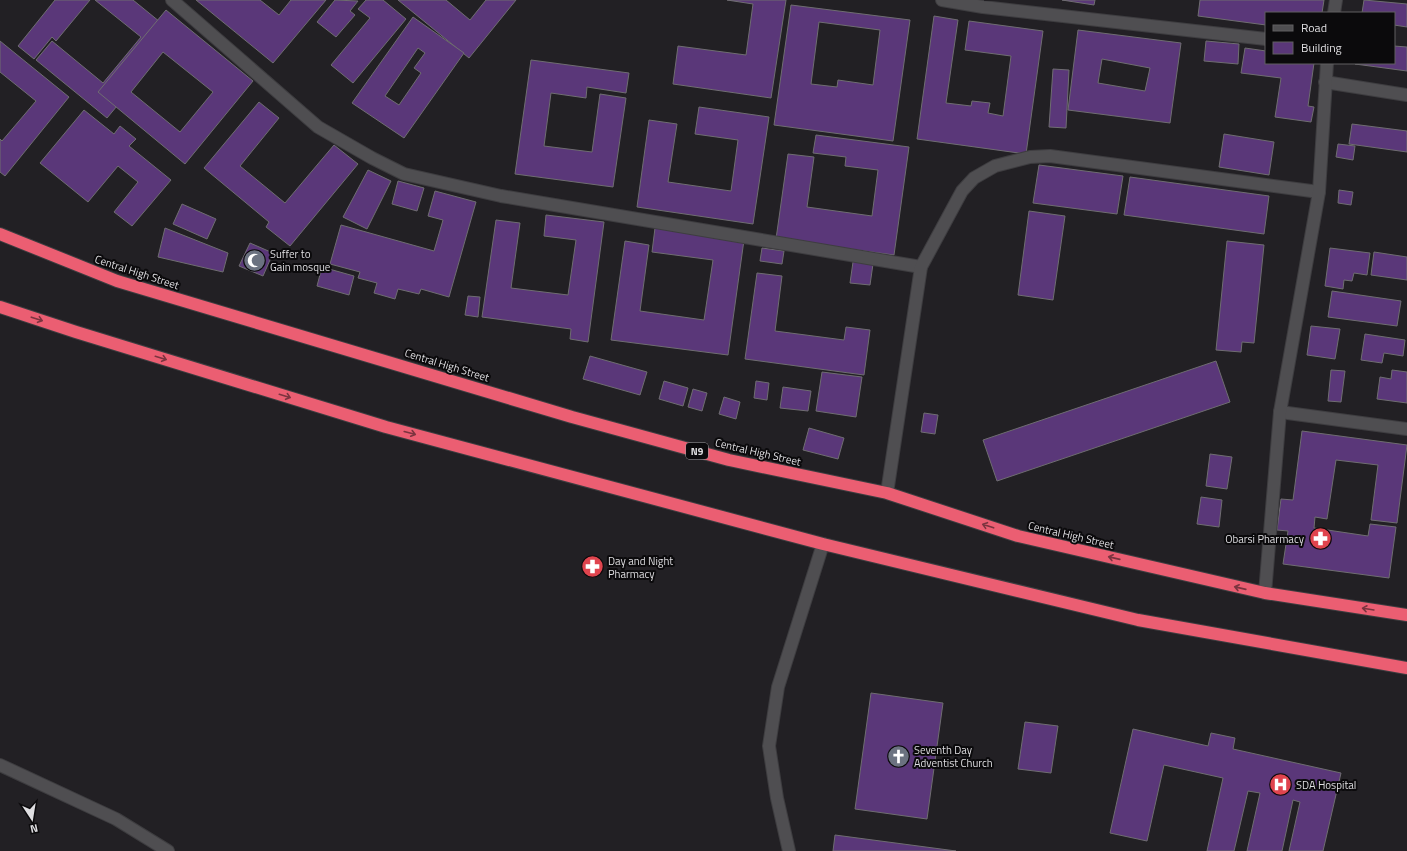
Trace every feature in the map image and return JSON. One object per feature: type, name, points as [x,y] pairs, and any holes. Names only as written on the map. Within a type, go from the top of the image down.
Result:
[{"type":"highway","name":"Central High Street","points":[[0,234],[117,281],[572,417],[729,460],[887,493],[1018,536],[1265,593],[1407,615]]},
{"type":"highway","points":[[0,307],[76,332],[386,427],[823,544],[1138,620],[1407,668]]},
{"type":"street","points":[[172,0],[318,128],[404,174],[501,196],[921,267]]},
{"type":"street","points":[[942,0],[1265,39]]},
{"type":"street","points":[[1334,12],[1336,0]]},
{"type":"street","points":[[1265,593],[1280,412],[1319,192],[1327,64]]},
{"type":"street","points":[[1325,82],[1407,95]]},
{"type":"street","points":[[887,493],[921,267],[962,191],[974,178],[995,166],[1030,157],[1058,156],[1319,192]]},
{"type":"street","points":[[1280,412],[1407,429]]},
{"type":"street","points":[[789,851],[776,798],[769,746],[778,687],[823,544]]},
{"type":"street","points":[[0,765],[116,819],[168,851]]},
{"type":"building","points":[[55,0],[90,0],[56,41],[52,37],[34,59],[18,46]]},
{"type":"building","points":[[95,0],[133,0],[176,35],[107,118],[36,60],[52,41],[103,83],[141,37]]},
{"type":"building","points":[[196,0],[260,0],[279,15],[291,0],[326,0],[273,63]]},
{"type":"building","points":[[335,0],[358,1],[350,11],[355,15],[336,37],[317,22]]},
{"type":"building","points":[[366,0],[383,0],[406,19],[353,83],[331,65],[370,18],[358,9]]},
{"type":"building","points":[[398,0],[446,0],[470,20],[486,0],[516,0],[469,58]]},
{"type":"building","points":[[727,0],[786,0],[771,98],[673,84],[678,46],[746,55],[753,4]]},
{"type":"building","points":[[1062,0],[1095,0],[1094,5]]},
{"type":"building","points":[[1200,0],[1324,0],[1322,12],[1265,12],[1265,25],[1198,16]]},
{"type":"building","points":[[1364,0],[1407,4],[1407,27],[1395,25],[1395,12],[1362,12]]},
{"type":"building","points":[[791,5],[910,20],[893,141],[774,125]],"holes":[[[819,22],[880,30],[873,85],[838,80],[837,87],[811,84]]]},
{"type":"building","points":[[166,10],[253,81],[185,164],[98,92]],"holes":[[[163,52],[213,92],[180,132],[131,92]]]},
{"type":"building","points":[[934,16],[958,20],[946,103],[971,106],[972,101],[990,103],[988,113],[1003,116],[1011,56],[965,50],[969,21],[1043,31],[1026,154],[917,139]]},
{"type":"building","points":[[413,17],[464,53],[404,138],[352,103]],"holes":[[[418,48],[425,53],[414,68],[421,73],[399,105],[385,96]]]},
{"type":"building","points":[[1078,30],[1181,43],[1170,123],[1068,110]],"holes":[[[1102,59],[1150,68],[1145,91],[1098,83]]]},
{"type":"building","points":[[0,41],[69,97],[5,176],[0,172],[0,139],[2,141],[36,101],[0,72]]},
{"type":"building","points":[[1206,41],[1239,44],[1238,64],[1204,61]]},
{"type":"building","points":[[1395,46],[1407,47],[1407,71],[1355,64],[1395,64]]},
{"type":"building","points":[[1245,48],[1265,51],[1265,64],[1314,64],[1308,106],[1314,107],[1311,122],[1275,117],[1281,78],[1241,73]]},
{"type":"building","points":[[531,60],[629,73],[626,93],[587,87],[586,98],[551,93],[544,146],[592,152],[600,94],[626,98],[613,187],[515,174]]},
{"type":"building","points":[[1053,69],[1069,70],[1066,128],[1049,127]]},
{"type":"building","points":[[259,102],[279,118],[240,166],[285,203],[334,145],[358,164],[290,246],[266,227],[269,222],[204,168]]},
{"type":"building","points":[[699,107],[769,117],[753,224],[637,207],[649,120],[677,124],[668,182],[731,191],[738,140],[695,134]]},
{"type":"building","points":[[84,110],[114,134],[120,126],[136,139],[129,146],[171,180],[132,226],[114,212],[138,182],[118,166],[88,202],[40,163]]},
{"type":"building","points":[[1352,124],[1407,131],[1407,152],[1349,144]]},
{"type":"building","points":[[1224,134],[1274,142],[1269,175],[1219,167]]},
{"type":"building","points":[[816,135],[909,147],[894,255],[776,239],[788,154],[814,157],[807,207],[872,216],[878,170],[845,166],[846,157],[813,153]]},
{"type":"building","points":[[1338,144],[1355,146],[1353,160],[1336,157]]},
{"type":"building","points":[[1039,165],[1123,176],[1117,214],[1033,203]]},
{"type":"building","points":[[368,170],[391,181],[367,229],[343,217]]},
{"type":"building","points":[[1130,177],[1269,196],[1264,234],[1124,215]]},
{"type":"building","points":[[398,181],[424,188],[417,211],[392,204]]},
{"type":"building","points":[[1339,190],[1353,192],[1351,205],[1338,203]]},
{"type":"building","points":[[435,191],[476,202],[449,297],[421,289],[419,294],[398,289],[395,299],[374,293],[377,283],[358,278],[360,272],[330,264],[341,225],[434,251],[443,220],[428,216]]},
{"type":"building","points":[[182,204],[216,219],[207,239],[173,224]]},
{"type":"building","points":[[1029,211],[1065,216],[1053,300],[1018,295]]},
{"type":"building","points":[[546,215],[604,222],[588,342],[570,339],[571,329],[482,317],[496,220],[520,223],[511,288],[568,295],[576,240],[544,236]]},
{"type":"building","points":[[165,228],[228,253],[223,272],[158,257]]},
{"type":"building","points":[[655,228],[744,240],[728,355],[611,340],[625,241],[649,245],[640,311],[704,320],[713,260],[652,252]]},
{"type":"building","points":[[1227,241],[1264,245],[1254,343],[1242,342],[1241,352],[1216,350]]},
{"type":"building","points":[[250,243],[273,253],[263,276],[239,266]]},
{"type":"building","points":[[762,248],[784,251],[782,264],[760,261]]},
{"type":"building","points":[[1330,248],[1370,253],[1367,275],[1354,273],[1352,281],[1344,280],[1343,289],[1325,286]]},
{"type":"building","points":[[1374,252],[1407,257],[1407,280],[1371,275]]},
{"type":"building","points":[[853,262],[873,264],[870,285],[850,283]]},
{"type":"building","points":[[322,267],[354,276],[349,295],[317,286]]},
{"type":"building","points":[[757,273],[782,276],[775,331],[844,340],[846,327],[870,330],[864,375],[745,359]]},
{"type":"building","points":[[1332,291],[1401,301],[1397,326],[1328,317]]},
{"type":"building","points":[[468,296],[480,297],[478,317],[465,315]]},
{"type":"building","points":[[1311,326],[1340,329],[1335,359],[1307,355]]},
{"type":"building","points":[[1365,334],[1405,340],[1403,356],[1384,353],[1382,363],[1361,360]]},
{"type":"building","points":[[590,356],[647,372],[640,395],[583,379]]},
{"type":"building","points":[[1216,361],[1230,402],[997,481],[983,440]]},
{"type":"building","points":[[1331,370],[1345,371],[1341,402],[1328,401]]},
{"type":"building","points":[[1392,370],[1407,372],[1407,403],[1377,399],[1380,377],[1391,379]]},
{"type":"building","points":[[822,372],[862,377],[856,417],[816,411]]},
{"type":"building","points":[[664,381],[688,388],[683,406],[659,399]]},
{"type":"building","points":[[756,381],[769,383],[767,400],[754,398]]},
{"type":"building","points":[[783,387],[811,391],[808,411],[780,408]]},
{"type":"building","points":[[693,389],[707,393],[702,411],[688,407]]},
{"type":"building","points":[[724,397],[740,402],[736,419],[719,414]]},
{"type":"building","points":[[924,413],[938,415],[935,434],[921,432]]},
{"type":"building","points":[[809,428],[844,438],[838,459],[803,450]]},
{"type":"building","points":[[1302,431],[1407,445],[1397,523],[1371,520],[1378,465],[1336,460],[1327,519],[1315,517],[1314,528],[1368,536],[1370,524],[1396,527],[1389,578],[1283,564],[1288,531],[1277,530],[1281,499],[1293,500]]},
{"type":"building","points":[[1210,454],[1232,457],[1227,489],[1206,486]]},
{"type":"building","points":[[1201,497],[1222,500],[1219,527],[1197,524]]},
{"type":"building","name":"Seventh Day Adventist Church","points":[[871,693],[943,703],[927,819],[855,809]]},
{"type":"building","points":[[1025,722],[1058,726],[1051,773],[1018,769]]},
{"type":"building","name":"SDA Hospital","points":[[1133,729],[1208,746],[1211,733],[1235,738],[1233,749],[1341,773],[1323,851],[1289,851],[1300,802],[1293,800],[1282,851],[1247,851],[1260,793],[1248,791],[1234,851],[1207,851],[1223,778],[1164,765],[1147,841],[1110,833]]},
{"type":"building","points":[[835,835],[956,851],[833,851]]},
{"type":"place","name":"Suffer to Gain mosque","points":[[255,260]]},
{"type":"place","name":"Obarsi Pharmacy","points":[[1320,539]]},
{"type":"place","name":"Day and Night Pharmacy","points":[[592,567]]},
{"type":"place","name":"Seventh Day Adventist Church","points":[[899,756]]},
{"type":"place","name":"SDA Hospital","points":[[1280,785]]}]
